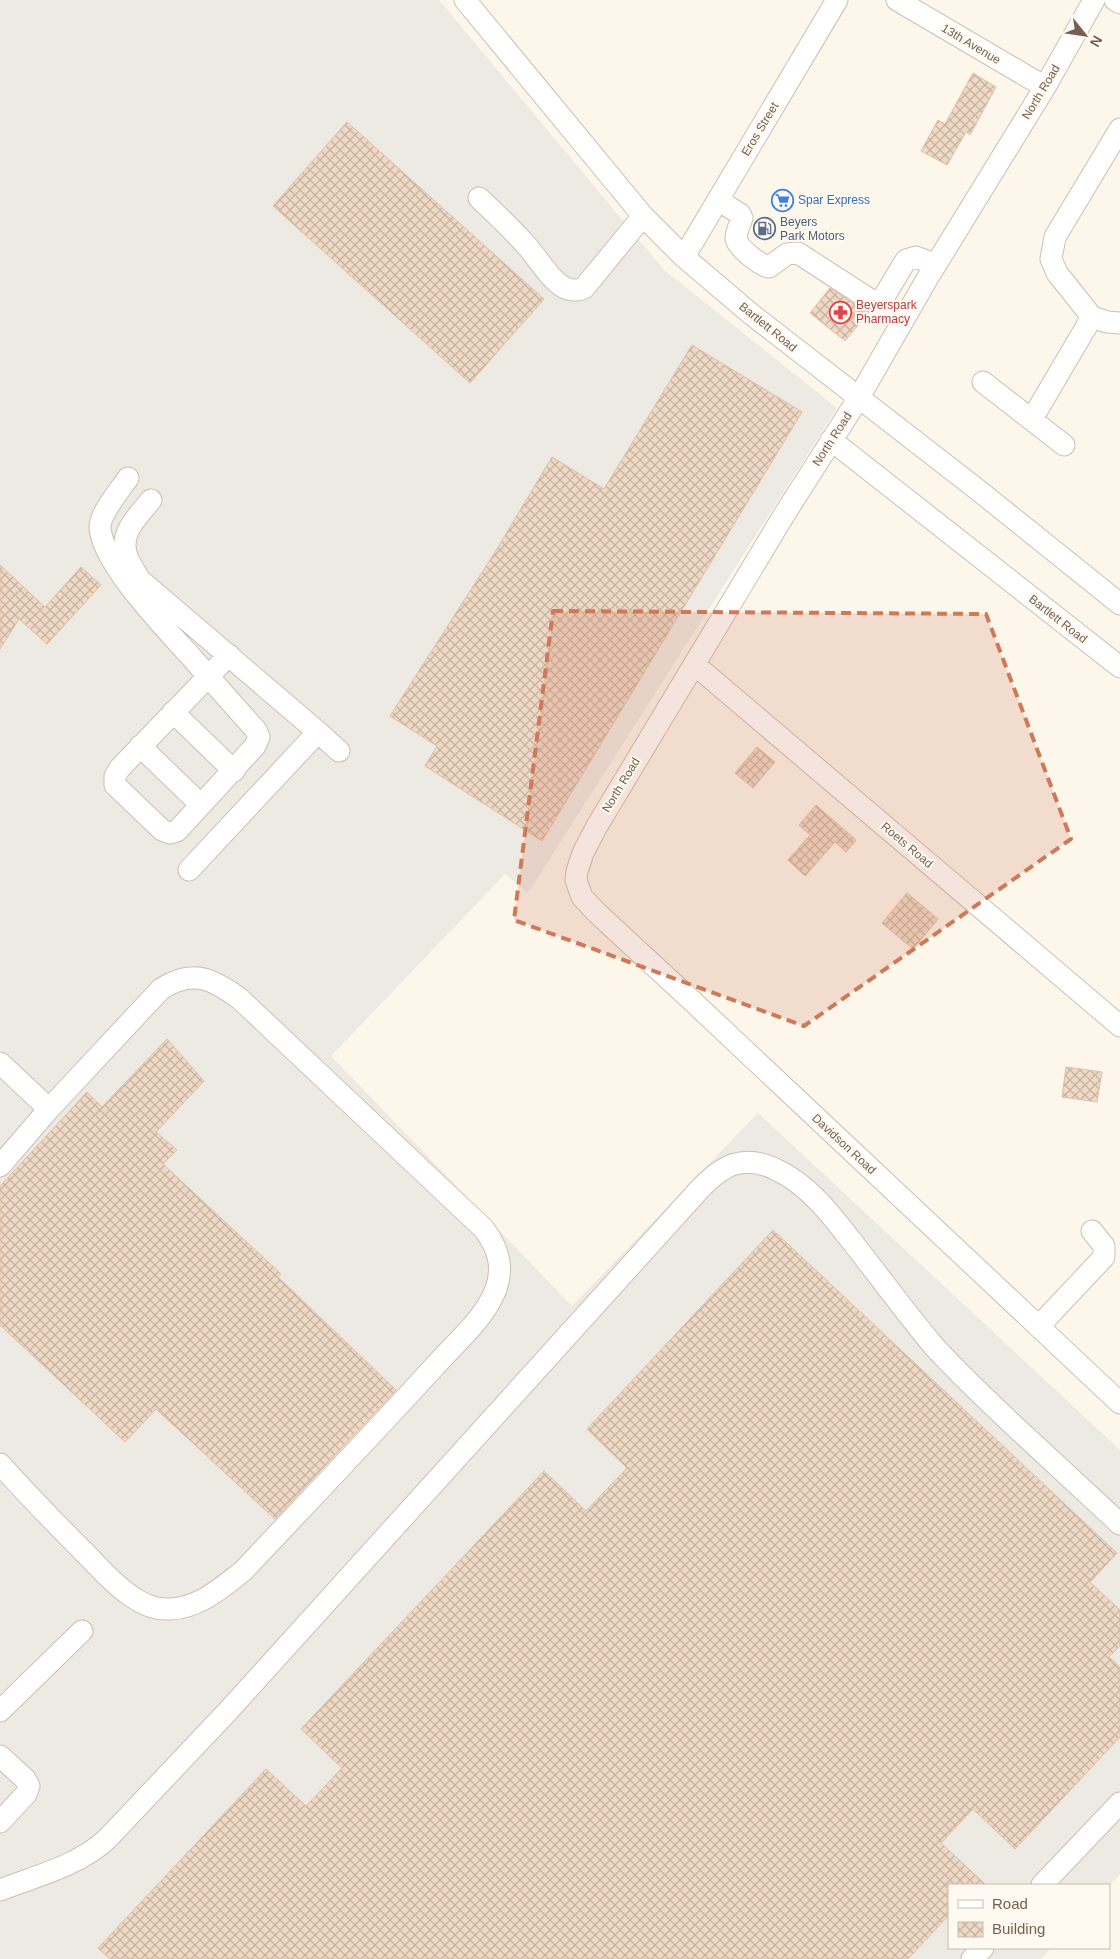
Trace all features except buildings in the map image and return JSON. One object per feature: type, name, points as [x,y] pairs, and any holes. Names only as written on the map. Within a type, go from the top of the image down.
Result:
[{"type":"street","name":"Bartlett Road","points":[[465,0],[643,216],[684,257],[751,314],[858,399],[978,490],[1120,604]]},
{"type":"street","name":"Eros Street","points":[[684,257],[837,0]]},
{"type":"street","name":"13th Avenue","points":[[897,0],[1045,87]]},
{"type":"street","name":"North Road","points":[[576,880],[583,852],[597,826],[694,664],[858,399],[936,265],[1045,87],[1094,0]]},
{"type":"street","points":[[1114,0],[1120,3]]},
{"type":"street","points":[[1120,129],[1055,237],[1051,252],[1052,266],[1056,273],[1092,318],[1120,323]]},
{"type":"street","points":[[479,198],[527,246],[558,284],[569,290],[584,288],[643,216]]},
{"type":"street","points":[[718,200],[740,214],[742,218],[736,239],[739,246],[761,265],[769,267],[787,254],[798,252],[903,321]]},
{"type":"street","points":[[879,305],[906,260],[916,256],[936,265]]},
{"type":"street","points":[[1032,419],[1092,318]]},
{"type":"street","points":[[983,382],[1064,445]]},
{"type":"street","name":"Bartlett Road","points":[[831,440],[1120,667]]},
{"type":"street","points":[[128,478],[103,516],[100,527],[106,548],[130,587],[208,677],[256,730],[258,737],[256,746],[234,771],[177,831],[170,833],[162,830],[115,785],[115,776],[140,746],[208,677],[229,655]]},
{"type":"street","points":[[151,500],[130,526],[124,541],[127,558],[140,580],[338,751]]},
{"type":"street","name":"Roets Road","points":[[694,664],[1120,1026]]},
{"type":"street","points":[[173,712],[234,771]]},
{"type":"street","points":[[189,870],[318,732]]},
{"type":"street","points":[[140,746],[202,805]]},
{"type":"street","name":"Davidson Road","points":[[576,880],[582,897],[597,913],[1120,1403]]},
{"type":"street","points":[[0,1166],[161,989],[174,980],[199,977],[225,988],[240,999],[484,1229],[494,1243],[499,1256],[501,1270],[496,1289],[478,1320],[399,1406],[243,1571],[215,1592],[193,1604],[170,1609],[158,1608],[132,1596],[115,1583],[46,1514],[0,1464]]},
{"type":"street","points":[[0,1063],[49,1110]]},
{"type":"street","points":[[0,1890],[94,1852],[235,1703],[711,1176],[726,1166],[743,1162],[761,1164],[795,1180],[810,1193],[840,1226],[932,1343],[961,1376],[1120,1524]]},
{"type":"street","points":[[1038,1326],[1104,1256],[1104,1246],[1092,1230]]},
{"type":"street","points":[[0,1711],[82,1631]]},
{"type":"street","points":[[0,1756],[26,1779],[29,1786],[26,1794],[1,1819]]},
{"type":"street","points":[[1043,1884],[1120,1803]]},
{"type":"street","points":[[972,1959],[981,1949]]},
{"type":"highlighted area","points":[[553,611],[986,614],[1071,839],[804,1026],[514,920]]},
{"type":"shaded area","points":[[0,0],[439,0],[664,270],[837,408],[528,893],[505,874],[331,1056],[572,1306],[758,1113],[1120,1450],[1120,1874],[1110,1885],[948,1884],[948,1949],[1050,1949],[1041,1959],[0,1959]]},
{"type":"place","name":"Spar Express","points":[[782,200]]},
{"type":"place","name":"Beyers Park Motors","points":[[764,229]]},
{"type":"place","name":"Beyerspark Pharmacy","points":[[840,312]]}]
